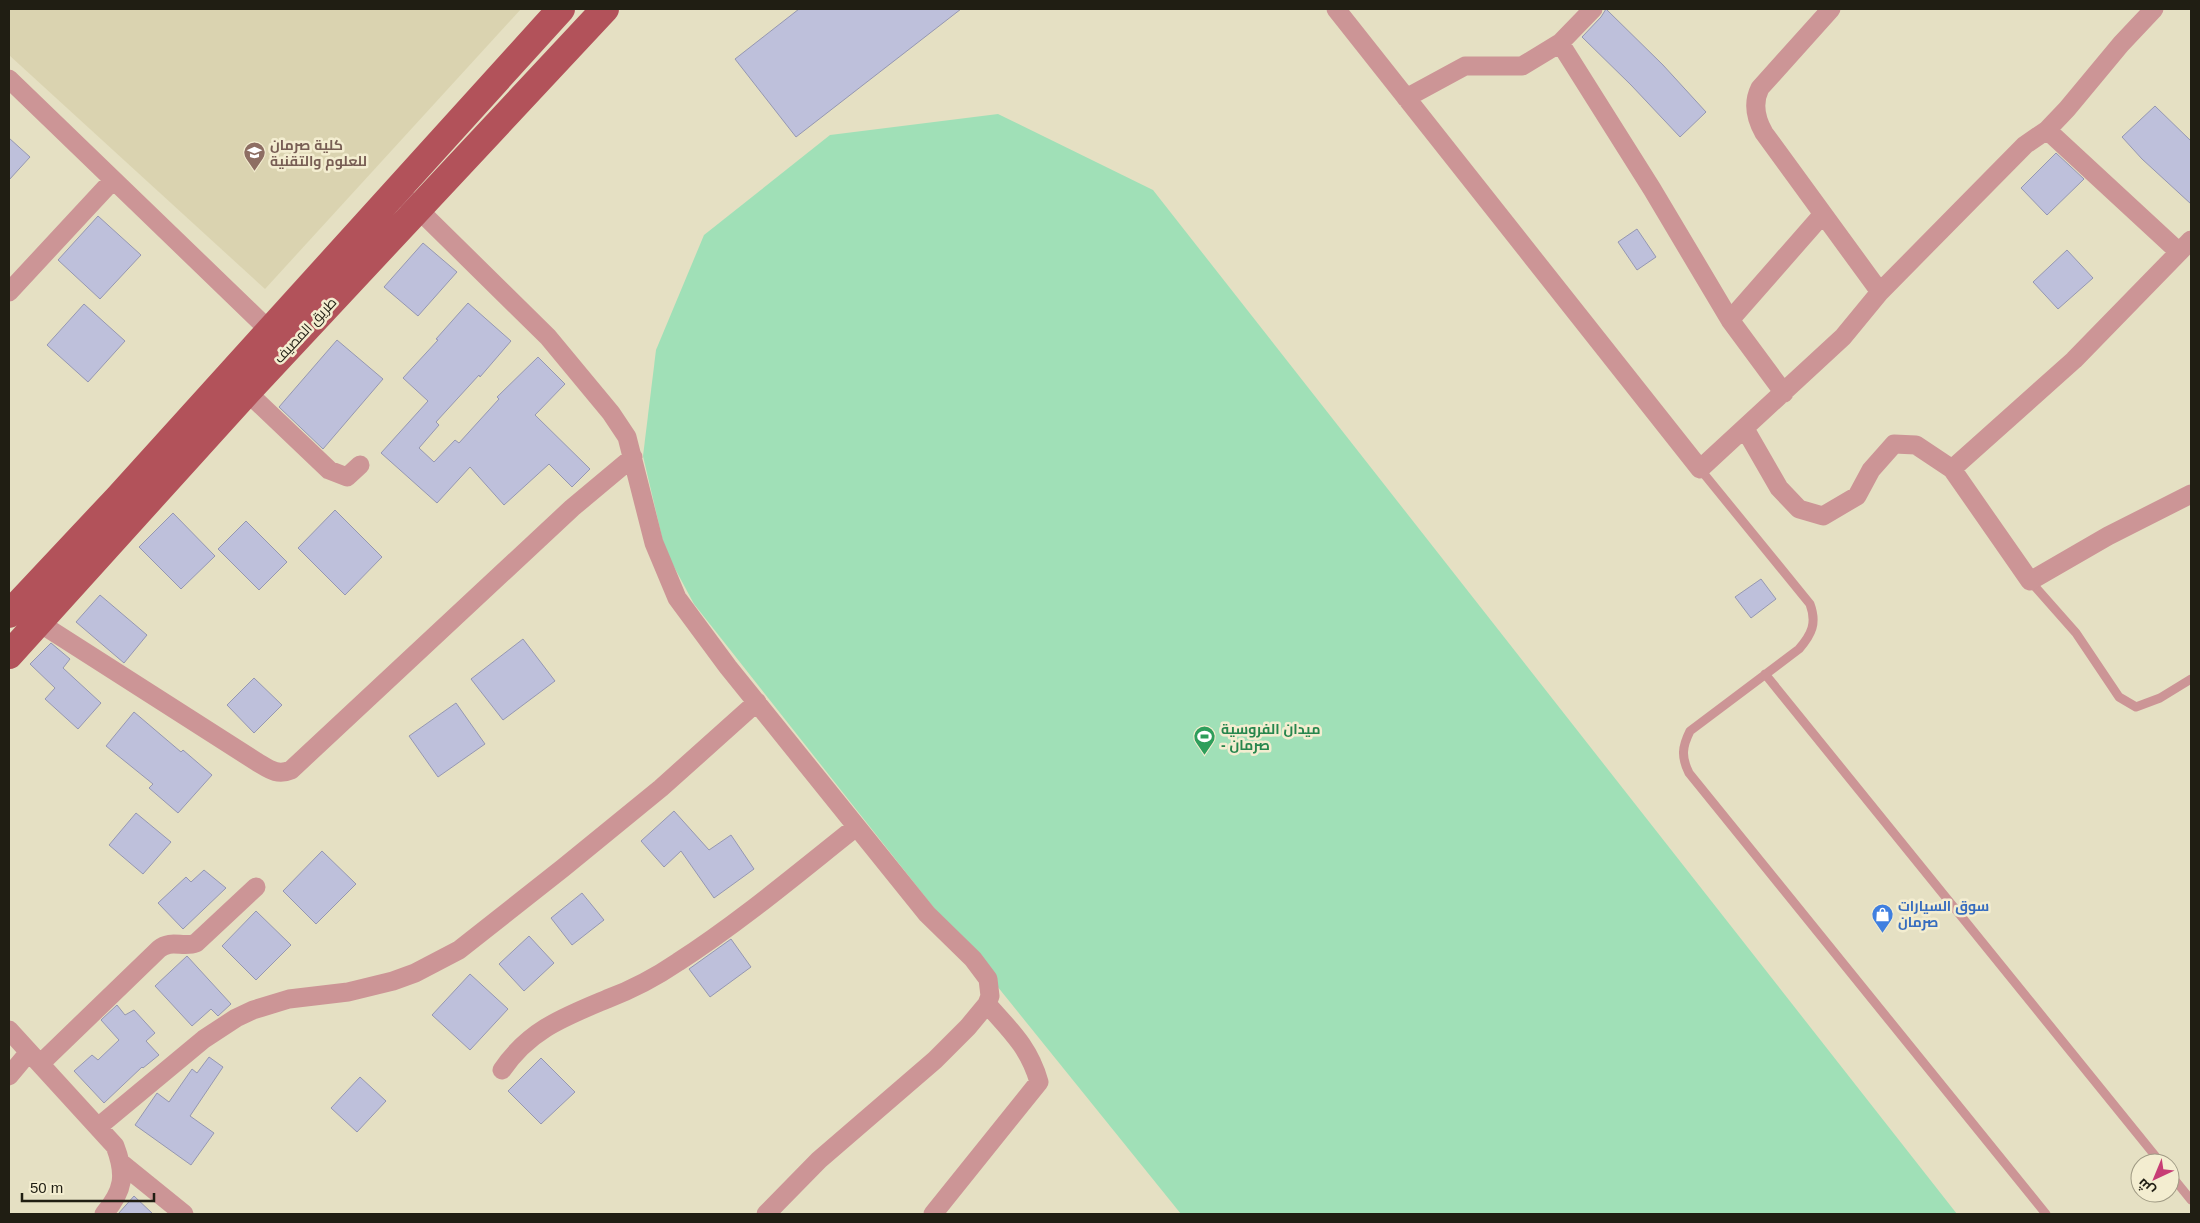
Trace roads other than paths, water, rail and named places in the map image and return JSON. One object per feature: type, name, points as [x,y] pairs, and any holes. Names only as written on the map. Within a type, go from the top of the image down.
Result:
[{"type":"main road","name":"طريق المصيف","points":[[9,614],[118,498],[561,9]]},
{"type":"main road","name":"طريق المصيف","points":[[9,655],[247,392],[605,9]]},
{"type":"street","points":[[1336,9],[1700,469],[1843,337],[1880,292],[2026,145],[2046,130],[2068,109],[2121,44],[2154,9]]},
{"type":"street","points":[[1406,98],[1465,66],[1522,66],[1560,42],[1593,9]]},
{"type":"street","points":[[1831,9],[1760,88],[1756,97],[1756,119],[1764,133],[1880,292]]},
{"type":"street","points":[[1560,42],[1652,188],[1730,320],[1784,393]]},
{"type":"street","points":[[9,79],[269,330]]},
{"type":"street","points":[[1952,469],[2074,360],[2185,246],[2046,130]]},
{"type":"street","points":[[9,292],[114,180]]},
{"type":"street","points":[[396,190],[419,210],[560,350],[612,413],[627,436],[654,543],[677,598],[728,667],[927,914],[983,970],[990,987],[990,996],[987,1004],[935,1060],[825,1154],[766,1214]]},
{"type":"street","points":[[1730,320],[1823,214]]},
{"type":"street","points":[[247,392],[329,470],[347,477],[360,465]]},
{"type":"street","points":[[1745,429],[1778,488],[1799,509],[1824,516],[1856,496],[1870,470],[1894,444],[1916,444],[1952,469],[2030,581],[2108,536],[2191,494]]},
{"type":"street","points":[[38,622],[257,762],[275,773],[283,773],[291,770],[572,508],[633,457]]},
{"type":"street","points":[[98,1126],[204,1039],[236,1018],[288,999],[348,992],[393,981],[430,966],[459,950],[661,788],[757,702]]},
{"type":"street","points":[[502,1070],[512,1055],[536,1033],[558,1020],[636,986],[677,963],[725,930],[856,827]]},
{"type":"street","points":[[9,1076],[35,1058],[159,949],[170,943],[186,945],[196,943],[256,886]]},
{"type":"street","points":[[933,1214],[1039,1082],[1033,1061],[1020,1042],[987,1004]]},
{"type":"street","points":[[9,1030],[115,1146],[121,1163],[121,1189],[104,1214]]},
{"type":"street","points":[[121,1163],[184,1214]]},
{"type":"lane","points":[[1700,469],[1810,604],[1814,616],[1812,628],[1806,641],[1799,649],[1690,731],[1684,743],[1683,753],[1684,762],[1689,773],[2046,1214]]},
{"type":"lane","points":[[2030,581],[2076,633],[2119,697],[2136,707],[2160,698],[2191,679]]},
{"type":"lane","points":[[1765,674],[2153,1153]]},
{"type":"lane","points":[[2180,1186],[2191,1200]]},
{"type":"place","name":"كلية صرمان للعلوم والتقنية","points":[[254,172]]},
{"type":"place","name":"ميدان الفروسية - صرمان","points":[[1205,756]]},
{"type":"place","name":"سوق السيارات صرمان","points":[[1882,933]]}]
